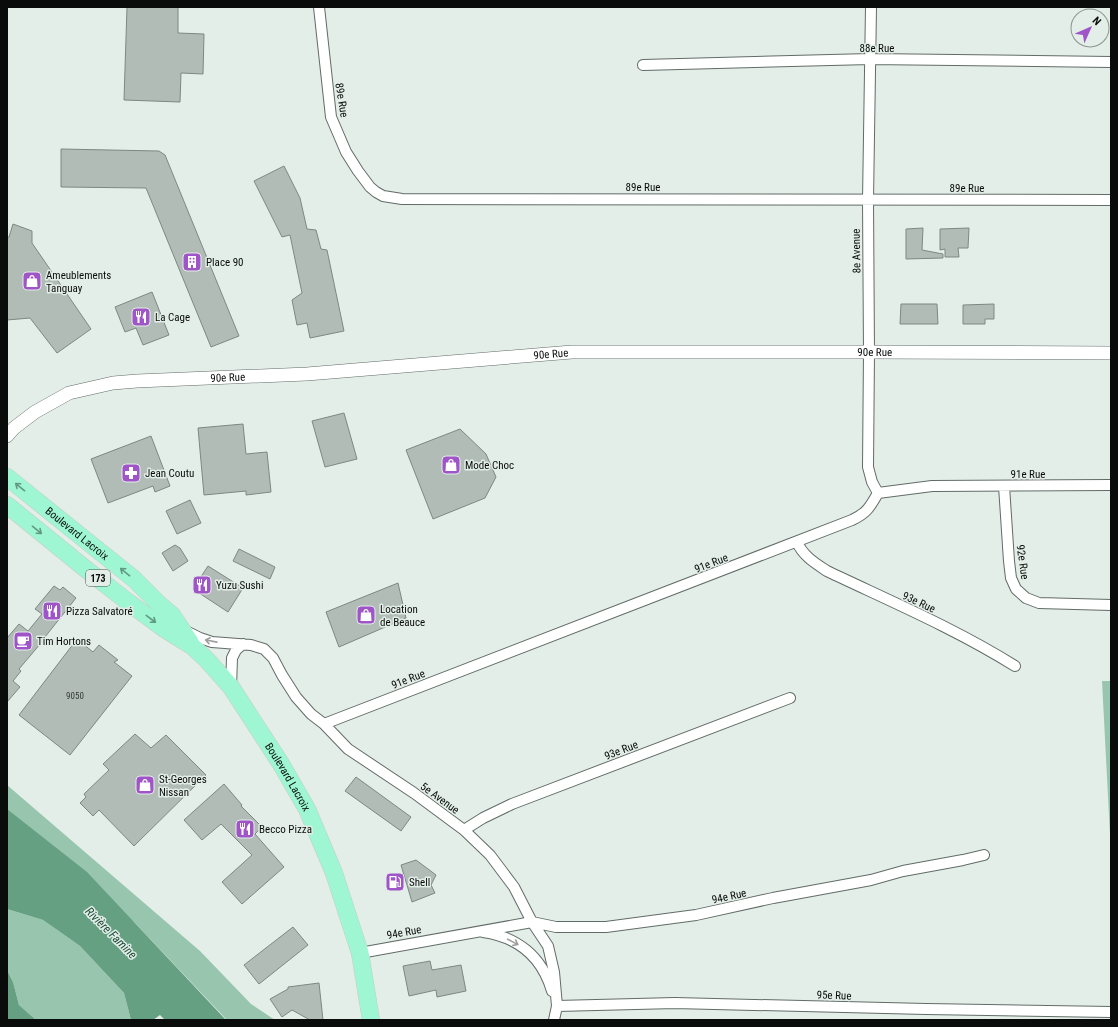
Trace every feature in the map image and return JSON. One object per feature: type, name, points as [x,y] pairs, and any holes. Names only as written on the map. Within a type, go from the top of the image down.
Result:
[{"type":"main road","name":"Boulevard Lacroix","points":[[7,476],[134,579],[172,615],[182,628],[192,646]]},
{"type":"main road","name":"Boulevard Lacroix","points":[[7,505],[134,606],[163,628],[192,646],[207,660],[231,687],[281,764],[307,809],[334,873],[360,952],[371,1020]]},
{"type":"street","name":"89e Rue","points":[[319,7],[331,117],[346,152],[358,171],[370,187],[383,196],[410,199],[1111,200]]},
{"type":"street","name":"8e Avenue","points":[[871,7],[868,200],[868,467],[872,482],[878,493]]},
{"type":"street","name":"88e Rue","points":[[643,64],[870,59],[1111,62]]},
{"type":"street","name":"90e Rue","points":[[7,436],[14,428],[35,412],[69,393],[113,383],[137,381],[307,374],[572,352],[1111,354]]},
{"type":"street","name":"91e Rue","points":[[324,724],[852,520],[862,515],[869,508],[878,493],[932,486],[1111,485]]},
{"type":"street","name":"92e Rue","points":[[1004,486],[1009,561],[1011,578],[1016,590],[1026,598],[1039,603],[1111,605]]},
{"type":"street","name":"93e Rue","points":[[797,542],[800,550],[827,571],[958,633],[1015,666]]},
{"type":"street","name":"5e Avenue","points":[[182,628],[200,638],[212,642],[243,644],[257,646],[264,649],[272,658],[296,697],[311,714],[324,724],[348,748],[414,793],[464,830],[490,854],[514,887],[532,922],[548,946],[554,972],[557,1006],[554,1020]]},
{"type":"street","points":[[231,687],[232,658],[236,650],[243,644]]},
{"type":"street","name":"93e Rue","points":[[464,830],[483,818],[512,804],[790,698]]},
{"type":"street","name":"94e Rue","points":[[360,952],[532,922],[556,927],[606,927],[696,915],[773,898],[871,880],[903,871],[963,860],[984,854]]},
{"type":"street","name":"94e Rue","points":[[476,931],[507,938],[517,943],[540,964],[548,979],[557,1006]]},
{"type":"street","name":"95e Rue","points":[[557,1006],[675,1003],[1111,1012]]},
{"type":"shaded area","points":[[1102,681],[1111,681],[1111,854]]},
{"type":"shaded area","points":[[7,785],[200,951],[251,1004],[275,1020],[227,1020],[135,923],[7,810]]},
{"type":"shaded area","points":[[7,909],[43,920],[80,946],[124,993],[131,1020],[36,1020],[19,1005],[13,982],[7,970]]},
{"type":"water","name":"Rivière Famine","points":[[7,809],[87,872],[226,1020],[165,1020],[160,1015],[153,1020],[131,1020],[124,993],[80,946],[43,920],[7,909]]},
{"type":"water","points":[[7,970],[13,982],[19,1005],[36,1020],[7,1020]]},
{"type":"building","points":[[127,7],[178,7],[178,33],[204,34],[203,74],[181,73],[180,102],[124,100]]},
{"type":"building","name":"Place 90","points":[[61,149],[159,151],[165,155],[239,336],[211,347],[146,188],[61,187]]},
{"type":"building","points":[[284,166],[300,198],[307,229],[316,230],[321,249],[327,250],[344,331],[310,338],[307,323],[297,325],[292,300],[302,293],[290,235],[282,237],[254,181]]},
{"type":"building","name":"Ameublements Tanguay","points":[[13,224],[32,231],[32,243],[91,329],[57,353],[30,318],[7,320],[7,238],[9,237]]},
{"type":"building","points":[[923,228],[922,250],[943,254],[943,258],[906,259],[906,229]]},
{"type":"building","points":[[969,228],[968,248],[958,248],[959,257],[945,257],[945,249],[940,250],[940,229]]},
{"type":"building","name":"La Cage","points":[[152,292],[169,335],[143,345],[136,328],[125,332],[115,307]]},
{"type":"building","points":[[901,304],[937,304],[938,324],[900,324]]},
{"type":"building","points":[[994,304],[994,319],[985,319],[985,324],[963,324],[963,305]]},
{"type":"building","points":[[344,413],[357,459],[325,467],[312,421]]},
{"type":"building","points":[[243,424],[246,454],[267,452],[271,492],[246,495],[246,491],[204,495],[198,428]]},
{"type":"building","name":"Mode Choc","points":[[460,429],[486,454],[496,477],[485,498],[433,519],[406,450]]},
{"type":"building","name":"Jean Coutu","points":[[151,436],[170,486],[155,492],[153,486],[108,503],[91,459]]},
{"type":"building","points":[[190,500],[201,523],[177,534],[166,511]]},
{"type":"building","points":[[175,545],[180,548],[188,561],[173,571],[162,553]]},
{"type":"building","points":[[239,549],[275,567],[270,579],[233,561]]},
{"type":"building","points":[[208,566],[243,588],[228,612],[193,589]]},
{"type":"building","name":"Location de Beauce","points":[[398,583],[406,618],[339,647],[326,612]]},
{"type":"building","points":[[54,586],[60,590],[63,587],[76,598],[19,669],[21,671],[13,681],[20,687],[7,702],[7,638],[19,624],[28,631],[42,614],[35,609]]},
{"type":"building","points":[[77,639],[93,652],[99,645],[118,660],[114,662],[132,676],[70,755],[19,715]]},
{"type":"building","name":"St-Georges Nissan","points":[[135,734],[151,748],[166,735],[206,775],[134,846],[99,810],[93,816],[80,803],[86,797],[84,794],[109,770],[103,764]]},
{"type":"building","points":[[356,777],[411,817],[401,831],[345,791]]},
{"type":"building","points":[[224,784],[242,805],[241,806],[262,827],[255,834],[284,867],[242,904],[222,882],[252,855],[221,824],[202,840],[184,820]]},
{"type":"building","points":[[416,860],[436,875],[431,885],[435,893],[412,902],[401,865]]},
{"type":"building","points":[[293,927],[308,945],[259,984],[244,965]]},
{"type":"building","points":[[430,961],[432,970],[461,965],[466,991],[437,997],[436,990],[409,996],[403,966]]},
{"type":"building","points":[[319,983],[323,1020],[310,1020],[292,1010],[282,1017],[270,999],[288,989],[288,987]]},
{"type":"place","name":"Place 90","points":[[192,262]]},
{"type":"place","name":"Ameublements Tanguay","points":[[32,281]]},
{"type":"place","name":"La Cage","points":[[141,317]]},
{"type":"place","name":"Mode Choc","points":[[451,465]]},
{"type":"place","name":"Jean Coutu","points":[[131,473]]},
{"type":"place","name":"Yuzu Sushi","points":[[202,585]]},
{"type":"place","name":"Pizza Salvatoré","points":[[52,611]]},
{"type":"place","name":"Location de Beauce","points":[[366,615]]},
{"type":"place","name":"Tim Hortons","points":[[23,641]]},
{"type":"place","name":"St-Georges Nissan","points":[[145,785]]},
{"type":"place","name":"Becco Pizza","points":[[245,829]]},
{"type":"place","name":"Shell","points":[[395,882]]}]
